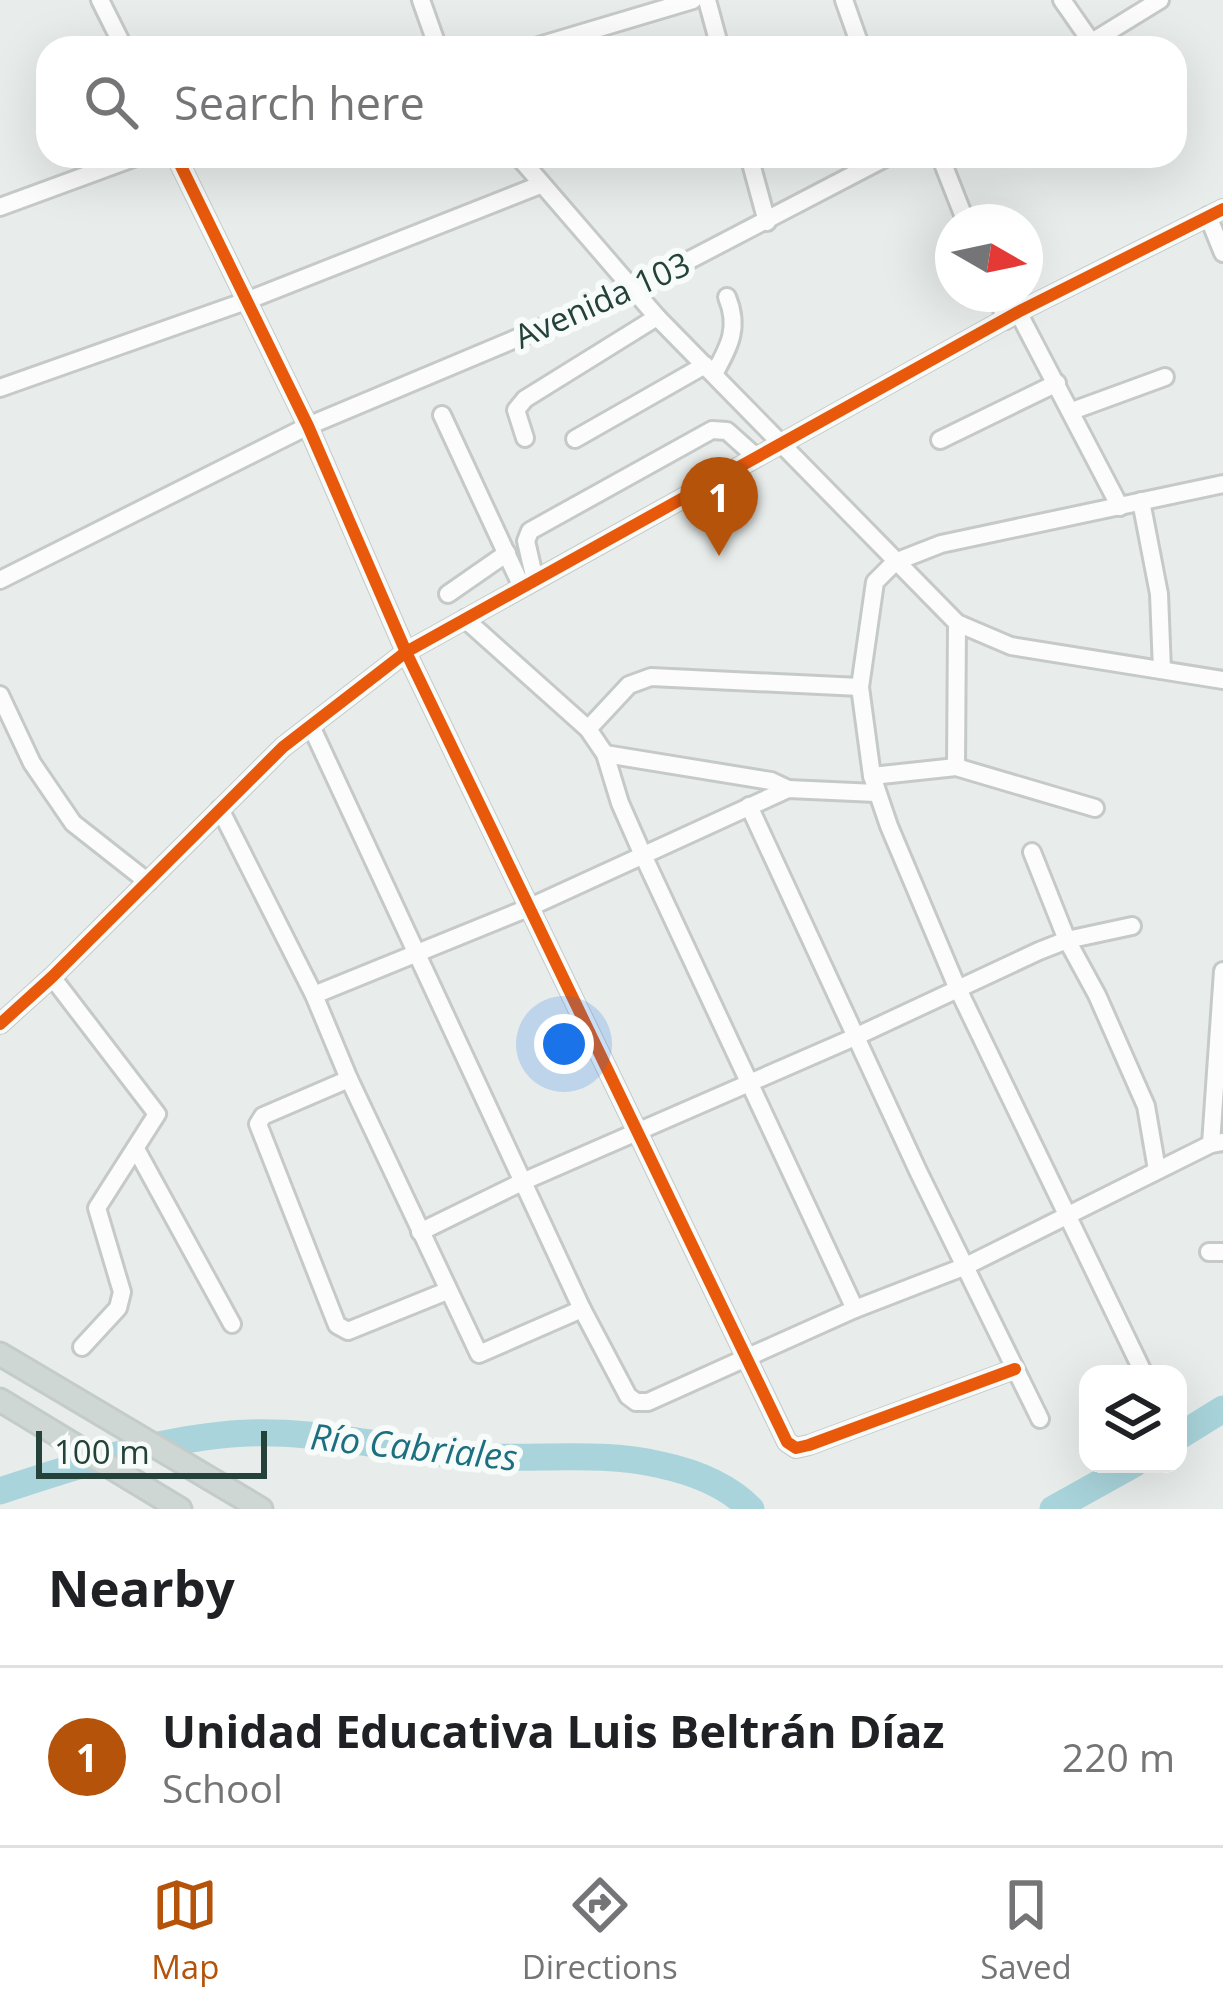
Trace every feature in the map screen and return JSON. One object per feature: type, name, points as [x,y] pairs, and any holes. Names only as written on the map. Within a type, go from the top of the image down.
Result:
[{"type":"main road","points":[[0,1354],[261,1509]]},
{"type":"main road","points":[[0,1400],[174,1507]]},
{"type":"street","points":[[100,0],[118,36]]},
{"type":"street","points":[[421,0],[433,36]]},
{"type":"street","points":[[572,36],[693,0]]},
{"type":"street","points":[[706,0],[716,36]]},
{"type":"street","points":[[844,0],[857,36]]},
{"type":"street","points":[[1062,0],[1082,36]]},
{"type":"street","points":[[1102,36],[1160,0]]},
{"type":"street","points":[[0,207],[106,168]]},
{"type":"street","points":[[182,168],[308,426],[406,652],[787,1442],[796,1448],[1015,1369]]},
{"type":"street","points":[[527,168],[657,317],[957,622],[1011,646],[1223,680]]},
{"type":"street","points":[[752,168],[767,222]]},
{"type":"street","name":"Avenida 103","points":[[0,580],[308,426],[632,290],[867,168]]},
{"type":"street","points":[[945,168],[959,204]]},
{"type":"street","points":[[0,388],[246,301],[540,185]]},
{"type":"street","points":[[0,1024],[283,747],[406,652],[1012,316],[1215,213],[1223,253]]},
{"type":"street","points":[[575,439],[709,369],[731,346],[733,312],[727,297]]},
{"type":"street","points":[[1009,312],[1057,383],[1120,506]]},
{"type":"street","points":[[525,438],[516,410],[525,399],[657,317]]},
{"type":"street","points":[[1072,411],[1165,377]]},
{"type":"street","points":[[940,440],[1057,383]]},
{"type":"street","points":[[442,416],[507,553],[529,584]]},
{"type":"street","points":[[529,584],[526,541],[530,531],[712,430],[727,431],[755,457]]},
{"type":"street","points":[[1140,1365],[957,987],[874,784],[860,687],[874,582],[896,562],[940,544],[1223,484]]},
{"type":"street","points":[[1141,501],[1160,594],[1162,670]]},
{"type":"street","points":[[448,594],[507,553]]},
{"type":"street","points":[[465,619],[589,729],[605,754],[642,854],[855,1309]]},
{"type":"street","points":[[956,767],[957,622]]},
{"type":"street","points":[[589,729],[629,685],[651,677],[860,687]]},
{"type":"street","points":[[0,695],[32,763],[74,823],[148,881]]},
{"type":"street","points":[[311,726],[582,1309],[628,1396],[636,1402],[648,1402],[855,1309],[966,1266],[1217,1143],[1223,970]]},
{"type":"street","points":[[605,754],[771,781],[788,789]]},
{"type":"street","points":[[314,995],[420,955],[788,789],[874,784],[956,767],[1095,808]]},
{"type":"street","points":[[749,806],[1040,1419]]},
{"type":"street","points":[[220,809],[314,995],[479,1354],[582,1309]]},
{"type":"street","points":[[1033,852],[1067,940],[1146,1106],[1157,1170]]},
{"type":"street","points":[[420,1232],[957,987],[1067,940],[1132,926]]},
{"type":"street","points":[[52,977],[157,1114],[98,1208],[122,1292],[118,1308],[82,1347]]},
{"type":"street","points":[[349,1079],[262,1116],[258,1124],[337,1325],[348,1331],[447,1291]]},
{"type":"street","points":[[136,1149],[232,1324]]},
{"type":"waterway","name":"Río Cabriales","points":[[1187,1431],[1223,1409]]},
{"type":"waterway","name":"Río Cabriales","points":[[0,1491],[143,1449],[201,1437],[261,1433],[321,1436],[469,1456],[638,1461],[709,1481],[751,1509]]},
{"type":"waterway","name":"Río Cabriales","points":[[1053,1509],[1118,1473]]},
{"type":"cycle path","points":[[182,168],[308,426],[406,652],[787,1442],[796,1448],[809,1445],[1015,1369]]},
{"type":"cycle path","points":[[0,1024],[283,747],[406,652],[1018,312],[1223,209]]},
{"type":"place","name":"Unidad Educativa Luis Beltrán Díaz","points":[[719,556]]}]
